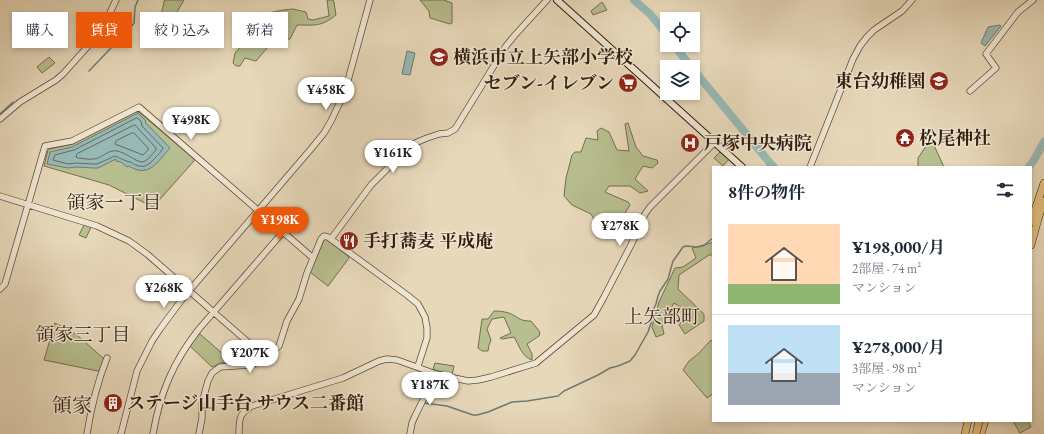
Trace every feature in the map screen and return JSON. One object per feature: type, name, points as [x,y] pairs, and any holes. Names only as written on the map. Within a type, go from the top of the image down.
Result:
[{"type":"highway","points":[[1032,218],[1044,184]]},
{"type":"highway","points":[[1032,241],[1044,201]]},
{"type":"highway","points":[[1032,206],[1032,218]]},
{"type":"highway","points":[[965,434],[968,422]]},
{"type":"highway","points":[[976,434],[979,422]]},
{"type":"highway","points":[[981,434],[985,422]]},
{"type":"main road","points":[[557,0],[741,166]]},
{"type":"main road","points":[[972,422],[981,434]]},
{"type":"street","points":[[0,119],[20,102],[48,86],[63,74],[102,28],[116,0]]},
{"type":"street","points":[[121,434],[137,371],[160,328],[311,149],[324,133],[331,121],[348,84],[370,0]]},
{"type":"street","points":[[331,239],[371,185],[401,154],[427,138],[448,133],[455,129],[506,46],[547,0]]},
{"type":"street","points":[[810,166],[853,59],[860,46],[874,30],[902,11],[912,0]]},
{"type":"street","points":[[970,91],[996,68],[986,54],[1018,12],[1033,0]]},
{"type":"street","points":[[0,288],[5,284],[45,146],[72,141],[139,107],[313,258]]},
{"type":"street","points":[[239,434],[240,419],[246,409],[343,378],[379,361],[387,359],[397,360],[418,366],[436,374],[468,381],[492,377],[536,363],[591,318],[596,312],[631,245],[645,214],[650,207],[714,142]]},
{"type":"street","points":[[0,196],[94,225],[129,241],[147,254],[265,357]]},
{"type":"street","points":[[153,434],[160,400],[178,359],[214,312],[283,232]]},
{"type":"street","points":[[199,434],[202,418],[202,403],[208,381],[212,373],[220,367],[251,365],[258,362],[279,346],[287,321],[299,299],[313,258],[324,236],[331,239],[418,304],[425,317],[427,338],[418,366]]},
{"type":"street","points":[[87,434],[95,393],[107,358]]},
{"type":"street","points":[[410,434],[415,416],[436,374]]},
{"type":"green space","points":[[184,0],[177,12],[162,12],[164,1]]},
{"type":"green space","points":[[327,0],[333,0],[336,15],[326,22],[309,25],[297,25],[290,39],[288,39],[288,12],[274,12],[293,9],[306,12],[308,19],[313,20],[329,16]]},
{"type":"green space","points":[[420,0],[444,0],[452,3],[452,23],[450,24],[430,18],[429,11]]},
{"type":"green space","points":[[602,2],[607,10],[593,15],[591,11]]},
{"type":"green space","points":[[240,48],[267,48],[256,61],[245,58],[240,66],[236,66],[233,63],[235,53]]},
{"type":"green space","points":[[49,57],[55,63],[42,73],[37,67]]},
{"type":"green space","points":[[136,112],[139,112],[194,159],[194,161],[153,207],[109,185],[44,166],[48,150],[73,144]]},
{"type":"green space","points":[[628,123],[636,147],[643,156],[657,160],[658,163],[652,168],[643,166],[635,179],[648,191],[640,193],[630,186],[609,186],[605,192],[628,202],[630,205],[619,223],[615,235],[610,237],[599,228],[591,214],[572,205],[564,196],[566,178],[572,155],[575,152],[581,152],[586,138],[598,140],[597,131],[601,128],[609,132],[617,150],[629,151],[625,124]]},
{"type":"green space","points":[[931,139],[944,166],[918,166],[918,158]]},
{"type":"green space","points":[[720,152],[729,159],[723,166],[714,158]]},
{"type":"green space","points":[[84,225],[91,227],[86,238],[79,235]]},
{"type":"green space","points":[[326,239],[349,258],[328,286],[310,272],[324,240]]},
{"type":"green space","points":[[712,242],[712,255],[709,255],[679,275],[678,289],[704,314],[704,321],[685,334],[679,325],[688,312],[674,303],[662,325],[664,334],[656,337],[652,327],[659,302],[675,268],[683,267],[696,258],[692,248]]},
{"type":"green space","points":[[494,311],[508,313],[522,320],[531,321],[540,332],[539,336],[527,344],[532,354],[532,360],[523,354],[514,337],[500,338],[511,333],[504,317],[492,319],[487,329],[491,340],[488,351],[482,351],[478,348],[482,319],[488,319]]},
{"type":"green space","points":[[55,323],[77,335],[103,358],[104,360],[100,370],[98,371],[44,360]]},
{"type":"green space","points":[[198,334],[200,334],[232,362],[221,363],[212,367],[190,346]]},
{"type":"green space","points":[[711,340],[712,341],[712,395],[707,398],[683,370],[689,361]]},
{"type":"green space","points":[[435,363],[454,366],[452,375],[433,369]]},
{"type":"green space","points":[[1014,422],[1028,422],[1031,427],[1020,433]]},
{"type":"water","points":[[1001,26],[985,46],[981,43],[988,27]]},
{"type":"water","points":[[407,51],[415,53],[410,75],[402,74]]},
{"type":"water","points":[[138,113],[170,148],[152,167],[142,170],[129,166],[127,167],[121,162],[116,161],[116,159],[98,168],[68,168],[47,164],[50,152],[72,147]]},
{"type":"waterway","points":[[89,71],[134,23],[135,7],[138,0]]},
{"type":"waterway","points":[[634,0],[650,14],[660,26]]},
{"type":"waterway","points":[[679,52],[686,60]]},
{"type":"waterway","points":[[700,78],[773,166]]},
{"type":"waterway","points":[[0,114],[13,102]]},
{"type":"waterway","points":[[1030,166],[1044,142]]},
{"type":"waterway","points":[[767,166],[770,163]]},
{"type":"waterway","points":[[424,403],[447,406],[477,415],[512,402],[558,396],[564,391],[610,368],[630,361],[648,332],[652,320],[652,312],[660,291],[668,279],[673,261],[683,247],[703,246],[712,239]]},
{"type":"place","name":"横浜市立上矢部小学校","points":[[439,57]]},
{"type":"place","name":"東台幼稚園","points":[[939,81]]},
{"type":"place","name":"セブン-イレブン","points":[[628,83]]},
{"type":"place","name":"松尾神社","points":[[905,138]]},
{"type":"place","name":"戸塚中央病院","points":[[690,143]]},
{"type":"place","name":"手打蕎麦 平成庵","points":[[349,241]]},
{"type":"place","name":"ステージ山手台 サウス二番館","points":[[113,403]]},
{"type":"district","name":"領家一丁目","points":[[114,202]]},
{"type":"district","name":"上矢部町","points":[[662,316]]},
{"type":"district","name":"領家三丁目","points":[[83,334]]},
{"type":"district","name":"領家","points":[[72,405]]}]
